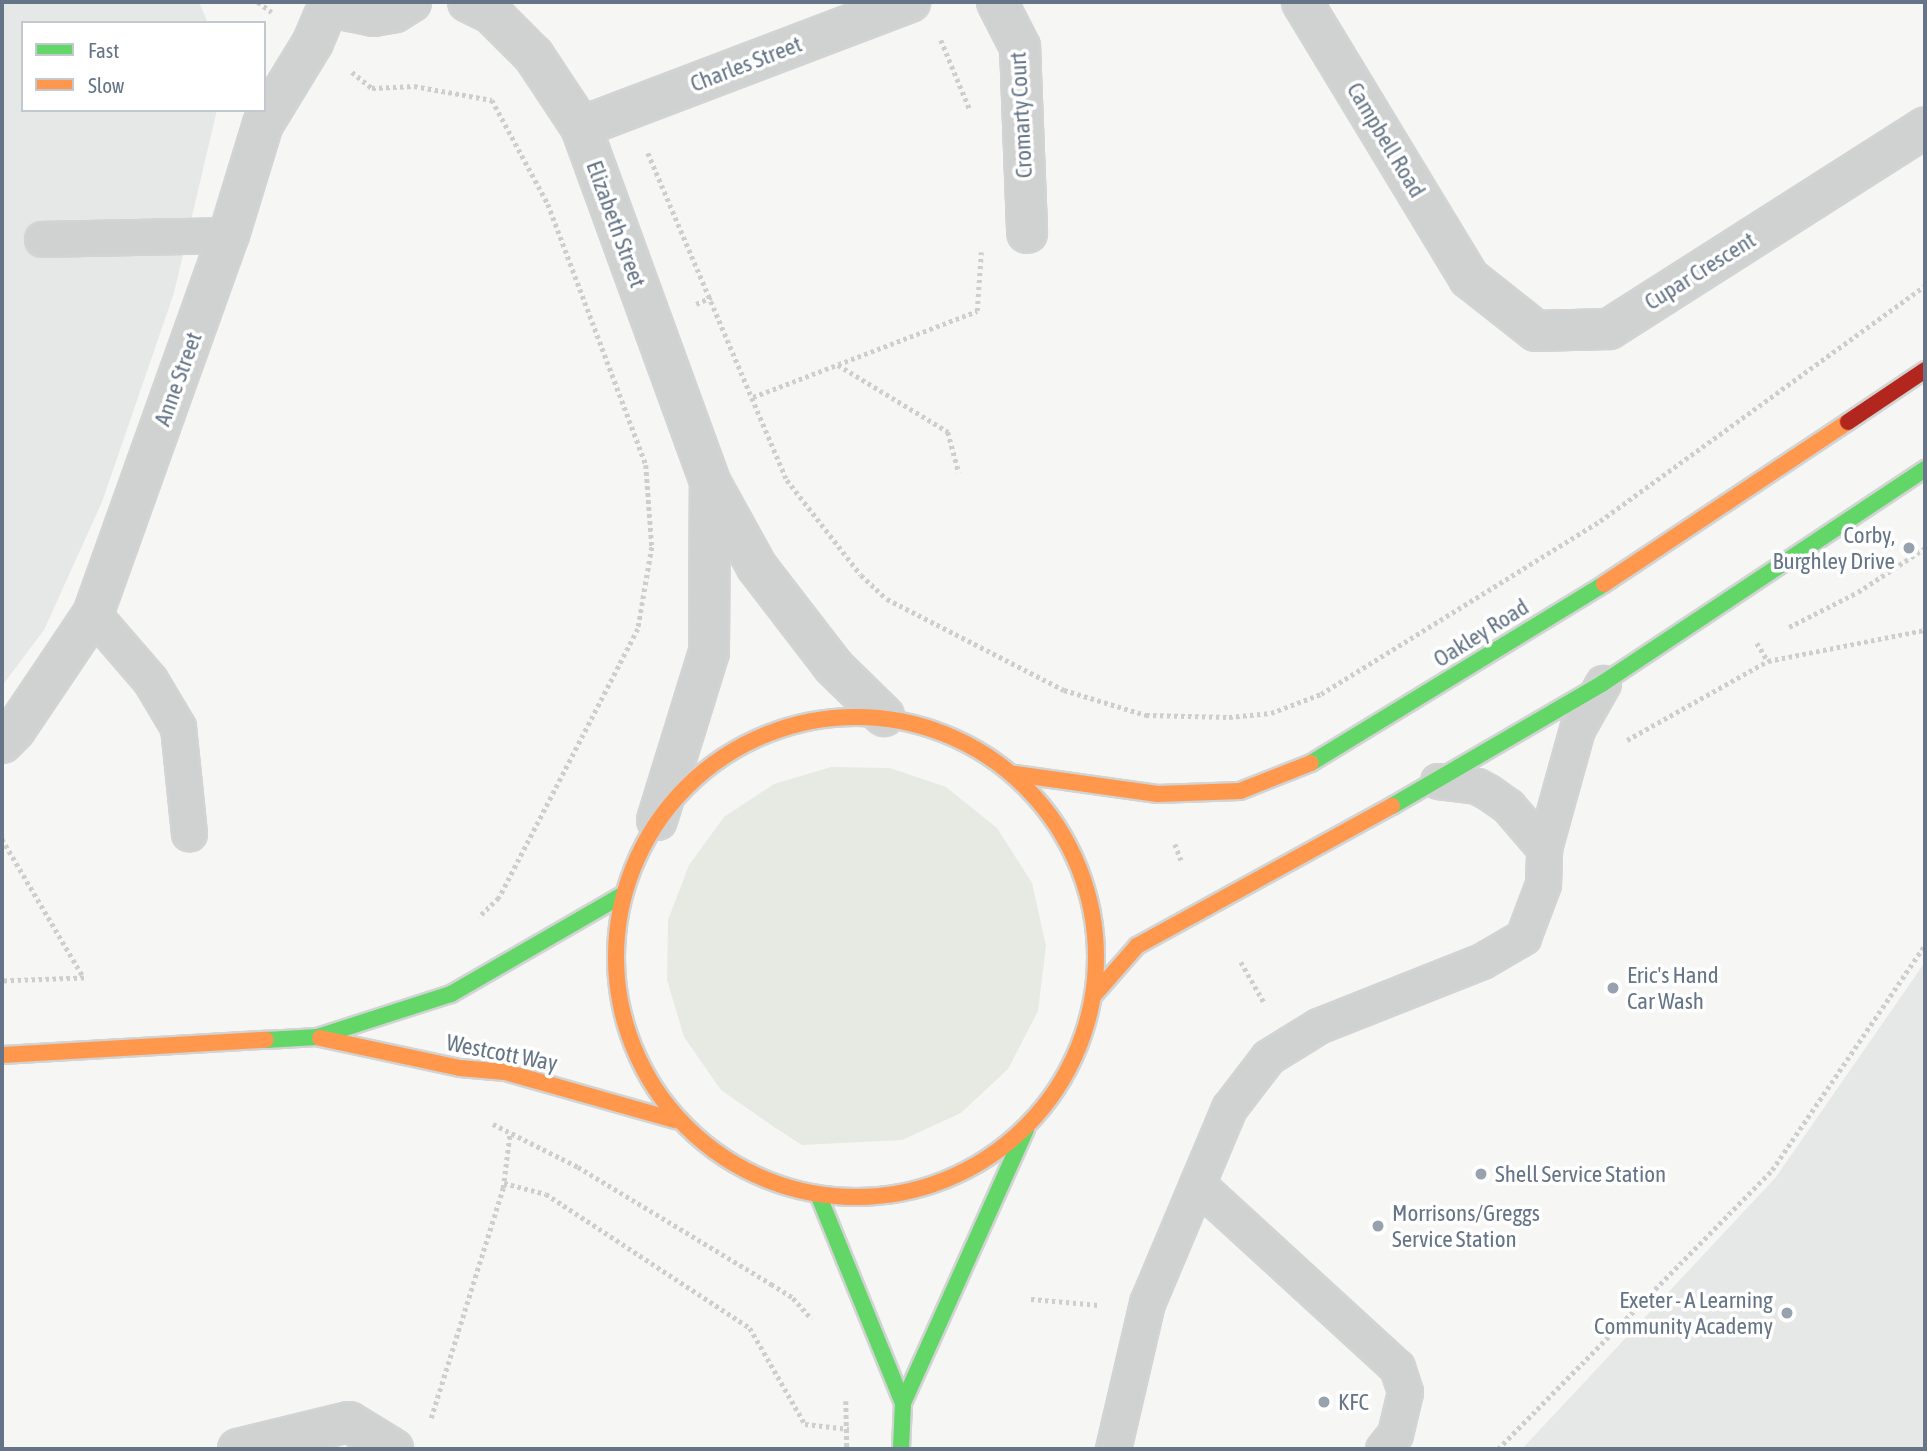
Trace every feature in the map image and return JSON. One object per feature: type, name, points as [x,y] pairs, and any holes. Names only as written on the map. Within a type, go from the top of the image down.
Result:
[{"type":"main road","name":"Oakley Road","points":[[1015,774],[1158,794],[1240,791],[1318,760],[1630,568],[1925,370]]},
{"type":"main road","points":[[1095,994],[1137,946],[1206,904],[1438,781],[1603,683],[1731,602],[1925,469]]},
{"type":"main road","points":[[901,1449],[903,1403],[1026,1129],[1068,1073],[1095,994],[1095,919],[1068,839],[1015,774],[965,741],[884,716],[789,725],[713,762],[657,820],[621,896],[614,947],[625,1016],[643,1070],[675,1120],[743,1171],[820,1199],[876,1198],[957,1176],[1026,1129]]},
{"type":"main road","name":"Westcott Way","points":[[2,1055],[317,1037],[451,994],[621,896]]},
{"type":"main road","name":"Westcott Way","points":[[317,1037],[460,1068],[505,1072],[675,1120]]},
{"type":"main road","points":[[820,1199],[903,1403]]},
{"type":"street","points":[[333,2],[350,11],[373,16],[395,12],[411,2]]},
{"type":"street","name":"Anne Street","points":[[2,743],[15,730],[93,614],[229,234],[263,124],[313,42],[333,2]]},
{"type":"street","name":"Elizabeth Street","points":[[468,2],[491,13],[534,56],[581,127],[710,482],[787,611],[884,716]]},
{"type":"street","name":"Cromarty Court","points":[[997,2],[1020,47],[1027,233]]},
{"type":"street","name":"Campbell Road","points":[[1302,2],[1469,278]]},
{"type":"street","name":"Charles Street","points":[[581,127],[912,9]]},
{"type":"street","name":"Cupar Crescent","points":[[1469,278],[1536,331],[1609,329],[1925,128]]},
{"type":"street","name":"Elizabeth Street","points":[[657,820],[709,652],[710,482]]},
{"type":"street","points":[[238,1449],[349,1422],[393,1449]]},
{"type":"lane","points":[[42,239],[229,234]]},
{"type":"lane","points":[[93,614],[150,680],[178,727],[189,833]]},
{"type":"lane","points":[[1113,1449],[1147,1303],[1229,1108],[1268,1057],[1318,1026],[1471,966],[1523,937],[1543,884],[1544,848],[1577,729],[1603,683]]},
{"type":"lane","points":[[1438,781],[1477,786],[1488,792],[1508,806],[1544,848]]},
{"type":"lane","points":[[1197,1184],[1397,1367],[1405,1392],[1395,1434],[1383,1449]]},
{"type":"path","points":[[912,9],[971,113]]},
{"type":"path","points":[[372,88],[414,86],[492,100],[548,204],[646,465],[652,547],[638,629],[499,898],[469,926]]},
{"type":"path","points":[[626,109],[674,206],[788,480],[861,575],[887,599],[1063,691],[1146,715],[1229,717],[1271,713],[1321,694],[1600,521],[1925,286]]},
{"type":"path","points":[[753,397],[977,311],[981,244]]},
{"type":"path","points":[[837,365],[948,432],[959,473]]},
{"type":"path","points":[[1779,632],[1858,592],[1925,548]]},
{"type":"path","points":[[1614,747],[1768,661],[1925,630]]},
{"type":"path","points":[[1768,637],[1756,643],[1768,661]]},
{"type":"path","points":[[2,839],[83,978],[2,981]]},
{"type":"path","points":[[1174,841],[1184,866]]},
{"type":"path","points":[[1498,1449],[1772,1170],[1925,945]]},
{"type":"path","points":[[488,1121],[578,1167],[782,1291],[817,1326]]},
{"type":"path","points":[[428,1428],[504,1183],[510,1132]]},
{"type":"path","points":[[504,1183],[546,1194],[750,1328],[805,1424],[849,1429]]},
{"type":"path","points":[[1031,1298],[1104,1305],[1113,1289],[1147,1303]]},
{"type":"path","points":[[845,1394],[849,1429],[847,1449]]},
{"type":"shaded area","points":[[2,2],[199,2],[207,21],[21,21],[21,112],[217,112],[174,293],[102,502],[44,630],[2,686]]},
{"type":"shaded area","points":[[831,767],[890,768],[946,787],[997,828],[1032,883],[1046,946],[1038,1011],[1008,1069],[961,1113],[902,1140],[802,1145],[774,1127],[721,1090],[684,1037],[667,980],[668,920],[689,865],[724,817],[774,784]]},
{"type":"shaded area","name":"Exeter - A Learning Community Academy","points":[[1925,962],[1925,1449],[1522,1449],[1776,1177]]},
{"type":"traffic: fast","points":[[1392,806],[1603,683],[1925,469]]},
{"type":"traffic: fast","points":[[1311,763],[1604,584]]},
{"type":"traffic: fast","points":[[266,1040],[317,1037],[451,994],[621,896]]},
{"type":"traffic: fast","points":[[901,1449],[903,1403],[1026,1129]]},
{"type":"traffic: fast","points":[[820,1199],[903,1403]]},
{"type":"traffic: slow","points":[[1604,584],[1848,422]]},
{"type":"traffic: slow","points":[[856,717],[903,722],[948,735],[989,758],[1026,787],[1055,824],[1078,865],[1091,910],[1096,957],[1091,1004],[1078,1049],[1055,1090],[1026,1127],[989,1156],[948,1179],[903,1192],[856,1197],[809,1192],[764,1179],[723,1156],[686,1127],[657,1090],[634,1049],[621,1004],[616,957],[621,910],[634,865],[657,824],[686,787],[723,758],[764,735],[809,722],[856,717]]},
{"type":"traffic: slow","points":[[1015,774],[1158,794],[1240,791],[1311,763]]},
{"type":"traffic: slow","points":[[1095,994],[1137,946],[1392,806]]},
{"type":"traffic: slow","points":[[320,1038],[460,1068],[505,1072],[675,1120]]},
{"type":"traffic: slow","points":[[2,1055],[266,1040]]},
{"type":"traffic: jam","points":[[1848,422],[1925,370]]},
{"type":"place","name":"Corby, Burghley Drive","points":[[1909,548]]},
{"type":"place","name":"Eric's Hand Car Wash","points":[[1613,988]]},
{"type":"place","name":"Shell Service Station","points":[[1481,1174]]},
{"type":"place","name":"Morrisons/Greggs Service Station","points":[[1378,1226]]},
{"type":"place","name":"Exeter - A Learning Community Academy","points":[[1787,1313]]},
{"type":"place","name":"KFC","points":[[1324,1402]]}]
